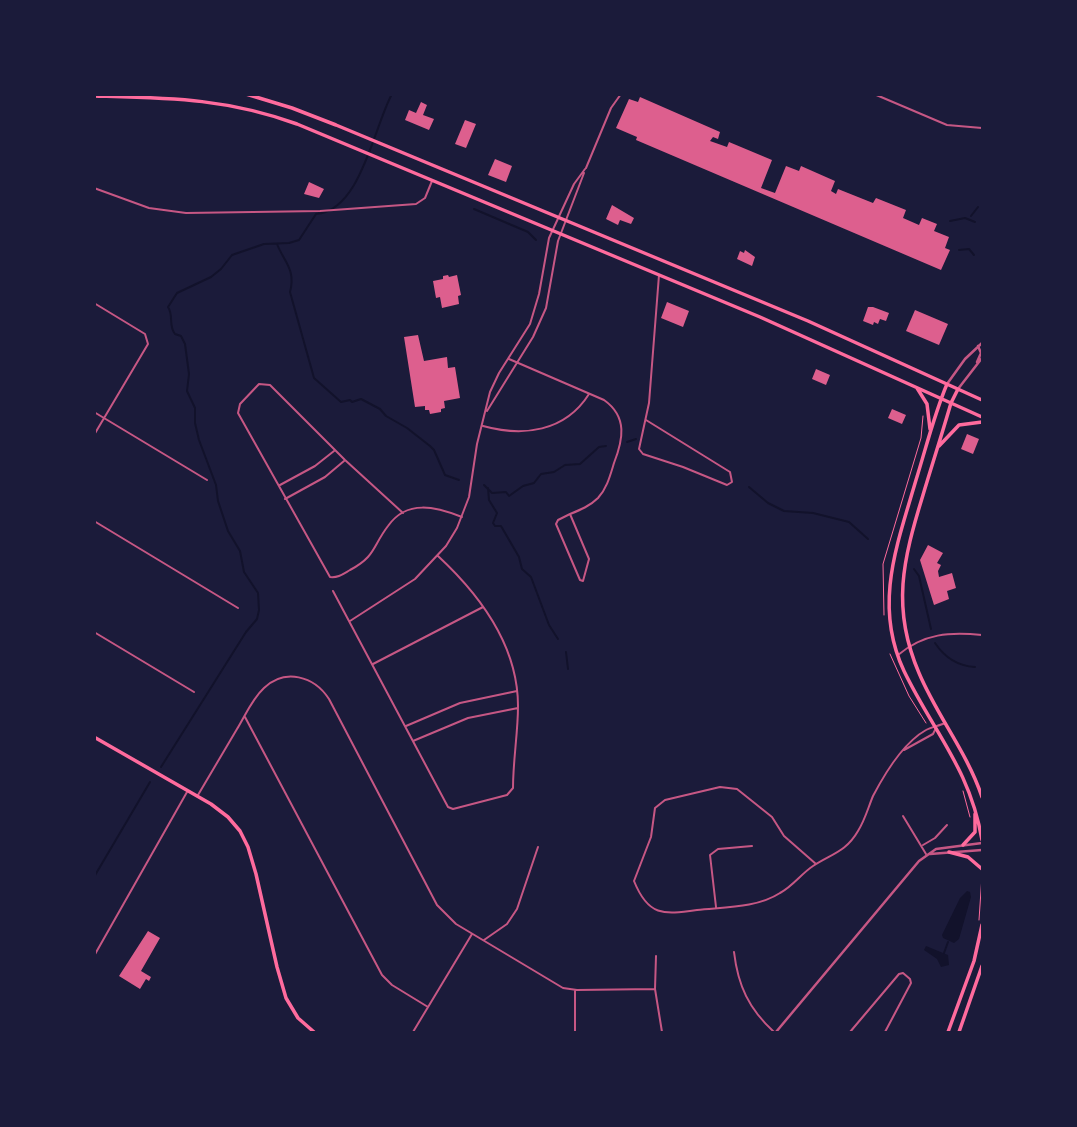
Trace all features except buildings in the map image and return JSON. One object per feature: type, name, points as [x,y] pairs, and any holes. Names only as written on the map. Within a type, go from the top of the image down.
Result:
[{"type":"main road","points":[[246,94],[292,107],[834,332],[982,400]]},
{"type":"main road","points":[[94,96],[186,99],[234,105],[280,118],[659,274],[915,386],[982,420]]},
{"type":"main road","points":[[947,384],[930,432],[890,572],[889,615],[898,656],[908,679],[961,770],[974,804],[982,841]]},
{"type":"main road","points":[[915,386],[927,404],[930,432]]},
{"type":"main road","points":[[958,388],[912,531],[903,574],[903,616],[909,646],[926,688],[963,753],[982,797]]},
{"type":"main road","points":[[936,451],[956,427],[982,420]]},
{"type":"main road","points":[[890,572],[903,574]]},
{"type":"main road","points":[[94,737],[197,796],[228,817],[246,842],[283,989],[298,1018],[314,1032]]},
{"type":"main road","points":[[963,845],[975,832],[974,804]]},
{"type":"main road","points":[[949,852],[972,859],[981,870]]},
{"type":"main road","points":[[948,1032],[974,961],[980,925]]},
{"type":"main road","points":[[958,1032],[982,966]]},
{"type":"street","points":[[485,415],[533,337],[546,308],[561,233],[611,108],[621,94]]},
{"type":"street","points":[[874,94],[947,125],[982,128]]},
{"type":"street","points":[[349,621],[396,589],[410,583],[449,542],[469,497],[482,425],[494,382],[525,333],[534,313],[552,230],[574,184],[586,169]]},
{"type":"street","points":[[94,188],[131,202],[170,212],[320,211],[416,204],[425,198],[433,180]]},
{"type":"street","points":[[646,420],[730,472],[732,482],[727,485],[717,482],[643,454],[639,445],[646,420],[659,274]]},
{"type":"street","points":[[94,303],[145,334],[148,340],[147,348],[94,435]]},
{"type":"street","points":[[947,384],[957,369],[982,343]]},
{"type":"street","points":[[958,388],[981,355],[978,346]]},
{"type":"street","points":[[971,370],[982,358]]},
{"type":"street","points":[[509,359],[604,400],[617,412],[622,426],[621,440],[604,489],[587,506],[570,514],[558,520],[556,524],[580,580],[583,581],[589,559],[570,514]]},
{"type":"street","points":[[402,513],[270,385],[260,384],[240,404],[238,413],[327,575],[332,578],[367,560],[388,525],[402,513],[416,507],[432,507],[462,517]]},
{"type":"street","points":[[482,425],[517,433],[543,429],[577,409],[589,393]]},
{"type":"street","points":[[94,412],[207,480]]},
{"type":"street","points":[[278,486],[314,467],[335,450]]},
{"type":"street","points":[[285,499],[325,477],[345,460]]},
{"type":"street","points":[[94,521],[239,608]]},
{"type":"street","points":[[333,591],[447,806],[450,808],[507,795],[513,788],[518,708],[517,691],[504,645],[472,590],[438,556]]},
{"type":"street","points":[[372,665],[484,607]]},
{"type":"street","points":[[94,632],[194,692]]},
{"type":"street","points":[[898,656],[909,646],[940,634],[982,635]]},
{"type":"street","points":[[197,796],[263,689],[281,678],[303,678],[320,687],[329,699],[437,905],[452,921],[559,986],[575,990],[655,989]]},
{"type":"street","points":[[405,726],[460,703],[517,691]]},
{"type":"street","points":[[412,741],[468,718],[518,708]]},
{"type":"street","points":[[244,716],[382,975],[392,985],[428,1007]]},
{"type":"street","points":[[816,864],[784,836],[772,817],[737,789],[720,787],[662,801],[655,808],[651,836],[634,876],[638,891],[647,905],[662,913],[716,908],[772,898],[816,864],[838,853],[852,839],[875,793],[907,744],[929,728],[946,723]]},
{"type":"street","points":[[903,751],[933,734],[937,727]]},
{"type":"street","points":[[94,956],[187,791]]},
{"type":"street","points":[[903,816],[927,855]]},
{"type":"street","points":[[922,846],[935,838],[947,825]]},
{"type":"street","points":[[734,952],[737,975],[745,997],[755,1013],[775,1032],[911,868],[936,849],[982,841]]},
{"type":"street","points":[[716,908],[710,855],[718,849],[752,846]]},
{"type":"street","points":[[484,941],[507,924],[517,909],[538,847]]},
{"type":"street","points":[[927,855],[982,850]]},
{"type":"street","points":[[413,1032],[472,934]]},
{"type":"street","points":[[656,956],[655,989],[662,1032]]},
{"type":"street","points":[[850,1032],[899,974],[903,973],[910,979],[911,984],[885,1032]]},
{"type":"street","points":[[575,990],[575,1032]]},
{"type":"path","points":[[883,577],[883,564],[921,438],[923,411]]},
{"type":"path","points":[[891,654],[909,696],[926,723]]},
{"type":"path","points":[[962,789],[971,821]]},
{"type":"path","points":[[980,925],[981,870]]},
{"type":"shaded area","points":[[967,891],[971,897],[959,939],[954,943],[942,935],[960,898]]},
{"type":"shaded area","points":[[926,946],[948,955],[949,965],[941,967],[937,959],[924,950]]},
{"type":"waterway","points":[[161,767],[246,632],[257,619],[259,610],[258,593],[244,572],[240,551],[228,531],[218,501],[216,485],[199,440],[195,408],[187,391],[189,374],[185,344],[181,336],[173,331],[168,307],[177,293],[211,277],[232,255],[264,244],[299,240],[316,214],[331,209],[344,198],[364,165],[392,94]]},
{"type":"waterway","points":[[971,216],[978,207]]},
{"type":"waterway","points":[[474,209],[528,232],[536,240]]},
{"type":"waterway","points":[[950,221],[965,218],[975,222]]},
{"type":"waterway","points":[[277,244],[290,271],[290,292],[314,378],[341,402],[361,399],[380,409],[430,446],[445,475],[459,480]]},
{"type":"waterway","points":[[959,250],[969,249],[974,255]]},
{"type":"waterway","points":[[627,442],[636,439]]},
{"type":"waterway","points":[[484,485],[492,493],[506,492],[509,496],[523,486],[534,483],[541,474],[554,472],[565,465],[580,464],[599,447],[606,446]]},
{"type":"waterway","points":[[749,487],[768,503],[784,511],[813,513],[849,522],[868,539]]},
{"type":"waterway","points":[[488,488],[489,500],[497,513],[493,523],[495,526],[501,526],[519,557],[522,569],[531,577],[549,625],[558,639]]},
{"type":"waterway","points":[[914,569],[919,576],[931,629]]},
{"type":"waterway","points":[[935,643],[952,660],[975,667]]},
{"type":"waterway","points":[[566,652],[568,669]]},
{"type":"waterway","points":[[94,877],[150,782]]},
{"type":"waterway","points":[[944,953],[948,942]]}]
